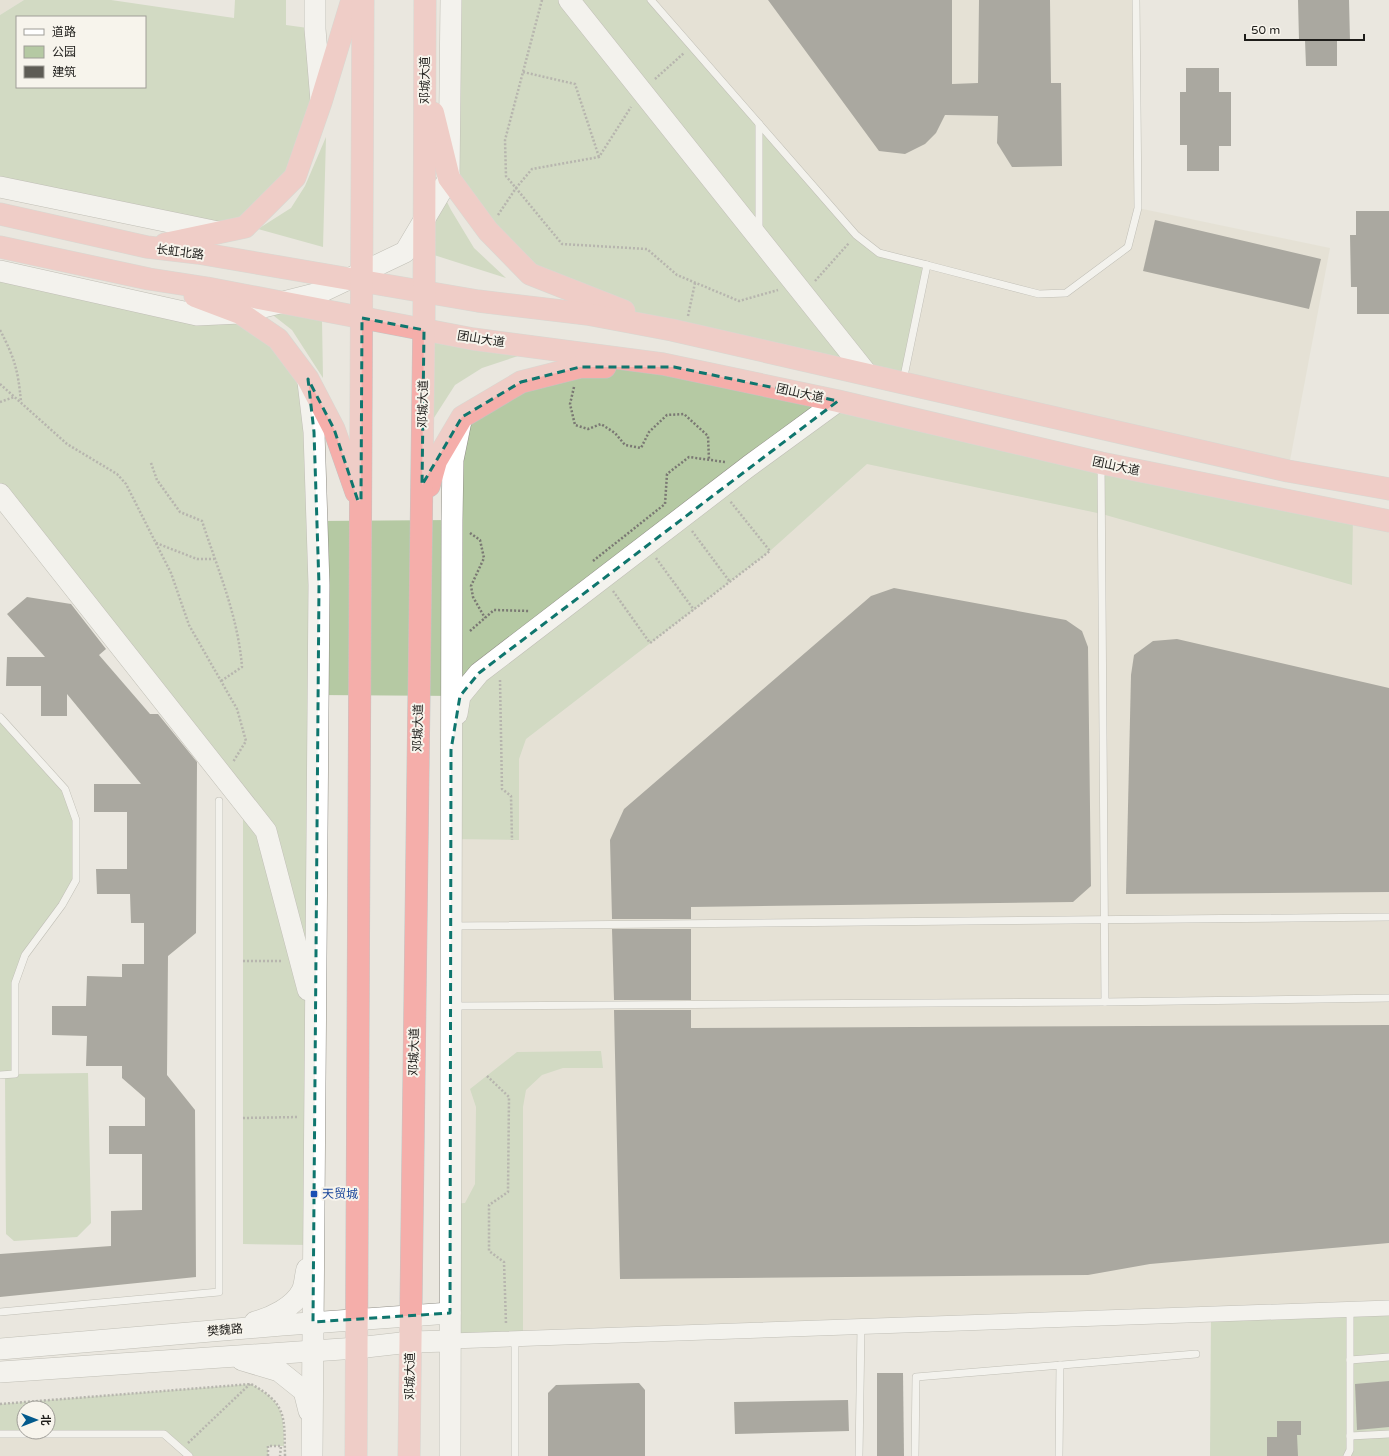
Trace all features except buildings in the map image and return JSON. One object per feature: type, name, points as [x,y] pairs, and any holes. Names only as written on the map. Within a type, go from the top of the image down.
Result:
[{"type":"highway","points":[[147,247],[245,226],[295,178],[321,102],[352,0]]},
{"type":"highway","points":[[356,1456],[363,0]]},
{"type":"highway","name":"邓城大道","points":[[409,1456],[424,330],[425,0]]},
{"type":"highway","points":[[425,79],[449,178],[488,230],[530,274],[678,332]]},
{"type":"highway","name":"长虹北路","points":[[0,214],[147,247],[198,253],[362,282]]},
{"type":"highway","points":[[0,247],[150,279],[240,313],[278,339],[308,379],[334,429],[361,508]]},
{"type":"highway","name":"团山大道","points":[[150,279],[207,288],[473,339],[674,367],[838,401],[1101,463],[1389,521]]},
{"type":"highway","points":[[362,282],[478,301],[587,314],[678,332],[1288,471],[1389,489]]},
{"type":"highway","points":[[422,512],[436,461],[462,417],[521,382],[580,366],[674,367]]},
{"type":"street","points":[[315,0],[315,29],[321,102]]},
{"type":"street","points":[[0,272],[197,315],[240,313],[319,293],[405,252],[449,178],[451,0]]},
{"type":"street","points":[[569,0],[868,375]]},
{"type":"street","points":[[0,187],[218,232]]},
{"type":"street","points":[[308,379],[314,432],[319,585],[312,1456]]},
{"type":"street","points":[[451,750],[460,696],[479,673],[499,658],[597,570],[646,545],[749,466],[838,401]]},
{"type":"street","points":[[450,1456],[452,520],[453,460],[462,417]]},
{"type":"street","points":[[0,494],[266,831],[315,1016]]},
{"type":"street","points":[[230,1329],[264,1320],[293,1303],[303,1291],[314,1229]]},
{"type":"street","points":[[0,1372],[357,1348],[410,1342],[1389,1308]]},
{"type":"street","name":"樊魏路","points":[[0,1349],[313,1322],[450,1313]]},
{"type":"street","points":[[228,1356],[279,1371],[304,1391],[312,1426]]},
{"type":"lane","points":[[651,0],[856,235],[879,253],[1039,294],[1066,293],[1128,247],[1138,208],[1136,0]]},
{"type":"lane","points":[[759,124],[759,238]]},
{"type":"lane","points":[[903,383],[927,266]]},
{"type":"lane","points":[[1101,463],[1105,1002]]},
{"type":"lane","points":[[0,716],[65,789],[76,820],[76,880],[62,905],[25,955],[15,983],[15,1074],[0,1075]]},
{"type":"lane","points":[[0,1312],[219,1292],[219,801]]},
{"type":"lane","points":[[451,926],[1389,917]]},
{"type":"lane","points":[[451,1006],[1105,1002],[1389,998]]},
{"type":"lane","points":[[1347,1456],[1350,1450],[1350,1310]]},
{"type":"lane","points":[[859,1456],[862,1326]]},
{"type":"lane","points":[[510,1339],[515,1456]]},
{"type":"lane","points":[[915,1456],[916,1377],[1196,1354]]},
{"type":"lane","points":[[1350,1360],[1389,1358]]},
{"type":"lane","points":[[1059,1456],[1060,1365]]},
{"type":"lane","points":[[0,1434],[164,1434],[189,1456]]},
{"type":"lane","points":[[1350,1436],[1389,1434]]},
{"type":"path","points":[[542,0],[505,140],[506,176],[562,244],[646,249],[676,275],[739,301],[800,289],[856,235]]},
{"type":"path","points":[[488,230],[516,188],[532,169],[599,157],[642,91],[692,47]]},
{"type":"path","points":[[523,72],[576,84],[599,157]]},
{"type":"path","points":[[678,332],[695,283]]},
{"type":"path","points":[[0,330],[13,355],[18,373],[21,403]]},
{"type":"path","points":[[580,366],[570,404],[575,424],[588,429],[601,424],[615,433],[625,445],[641,448],[649,432],[667,415],[684,414],[708,436],[709,460]]},
{"type":"path","points":[[0,384],[67,444],[117,474],[126,484],[171,573],[189,625],[237,709],[246,742],[224,777]]},
{"type":"path","points":[[0,402],[14,396]]},
{"type":"path","points":[[720,489],[770,551],[650,643],[597,570],[665,504],[666,474],[689,457],[749,466]]},
{"type":"path","points":[[151,463],[157,480],[180,512],[202,521],[234,616],[240,643],[242,667],[221,681]]},
{"type":"path","points":[[682,517],[730,582]]},
{"type":"path","points":[[452,520],[480,540],[484,558],[471,586],[473,596],[485,618]]},
{"type":"path","points":[[156,543],[197,559],[214,559]]},
{"type":"path","points":[[646,545],[694,610]]},
{"type":"path","points":[[464,636],[494,610],[528,612],[534,607]]},
{"type":"path","points":[[499,658],[502,789],[511,796],[512,840]]},
{"type":"path","points":[[243,960],[301,961]]},
{"type":"path","points":[[487,1076],[509,1097],[508,1192],[489,1205],[489,1251],[504,1262],[510,1339]]},
{"type":"path","points":[[243,1118],[314,1116]]},
{"type":"path","points":[[0,1404],[251,1384],[268,1393],[280,1408],[284,1428],[284,1456]]},
{"type":"path","points":[[181,1449],[251,1384]]},
{"type":"path","points":[[265,1456],[268,1454],[268,1446],[280,1446],[280,1456]]},
{"type":"highlighted area","points":[[362,318],[424,330],[422,485],[462,417],[521,382],[580,367],[674,367],[838,401],[479,673],[460,696],[451,750],[450,1313],[313,1322],[319,585],[314,432],[308,379],[334,429],[358,501],[361,500]]},
{"type":"shaded area","points":[[0,0],[24,0],[0,15]]},
{"type":"shaded area","points":[[569,0],[1136,0],[1138,208],[1330,248],[1288,471],[868,375]]},
{"type":"shaded area","points":[[838,401],[1389,521],[1389,1308],[450,1341],[451,750]]},
{"type":"shaded area","points":[[0,1434],[16,1434],[16,1440],[56,1440],[56,1434],[164,1434],[189,1456],[0,1456]]},
{"type":"green space","points":[[24,0],[111,0],[234,18],[235,0],[286,0],[286,25],[315,29],[321,102],[295,177],[245,227],[0,187],[0,15]]},
{"type":"green space","points":[[451,0],[651,0],[856,235],[879,253],[927,265],[903,383],[672,330],[530,274],[449,178]]},
{"type":"green space","points":[[326,137],[323,247],[258,229],[291,208],[305,186]]},
{"type":"green space","points":[[434,176],[451,210],[474,248],[506,278],[434,255]]},
{"type":"green space","points":[[0,271],[240,313],[308,379],[317,521],[452,520],[462,417],[580,367],[663,364],[1353,514],[1352,585],[1102,514],[867,464],[770,551],[526,739],[519,759],[519,840],[451,839],[460,696],[318,695],[311,1245],[243,1244],[243,802],[0,494]]},
{"type":"green space","points":[[260,305],[322,321],[323,378],[292,330]]},
{"type":"green space","points":[[434,340],[518,356],[482,368],[455,385],[430,424]]},
{"type":"green space","points":[[0,717],[65,789],[76,820],[76,880],[25,955],[15,983],[15,1074],[88,1073],[91,1223],[77,1237],[14,1241],[6,1234],[5,1075],[0,1075]]},
{"type":"green space","points":[[601,1051],[603,1068],[563,1068],[542,1075],[526,1090],[523,1107],[523,1338],[450,1341],[450,1204],[465,1203],[475,1184],[476,1107],[470,1089],[517,1052]]},
{"type":"green space","points":[[1389,1308],[1389,1456],[1210,1456],[1211,1314]]},
{"type":"green space","points":[[251,1384],[269,1396],[279,1409],[282,1416],[284,1446],[268,1446],[268,1456],[189,1456],[164,1434],[56,1434],[56,1400],[50,1400]]},
{"type":"green space","points":[[16,1403],[16,1434],[0,1434],[0,1404]]},
{"type":"place","name":"天贸城","points":[[314,1194]]}]
